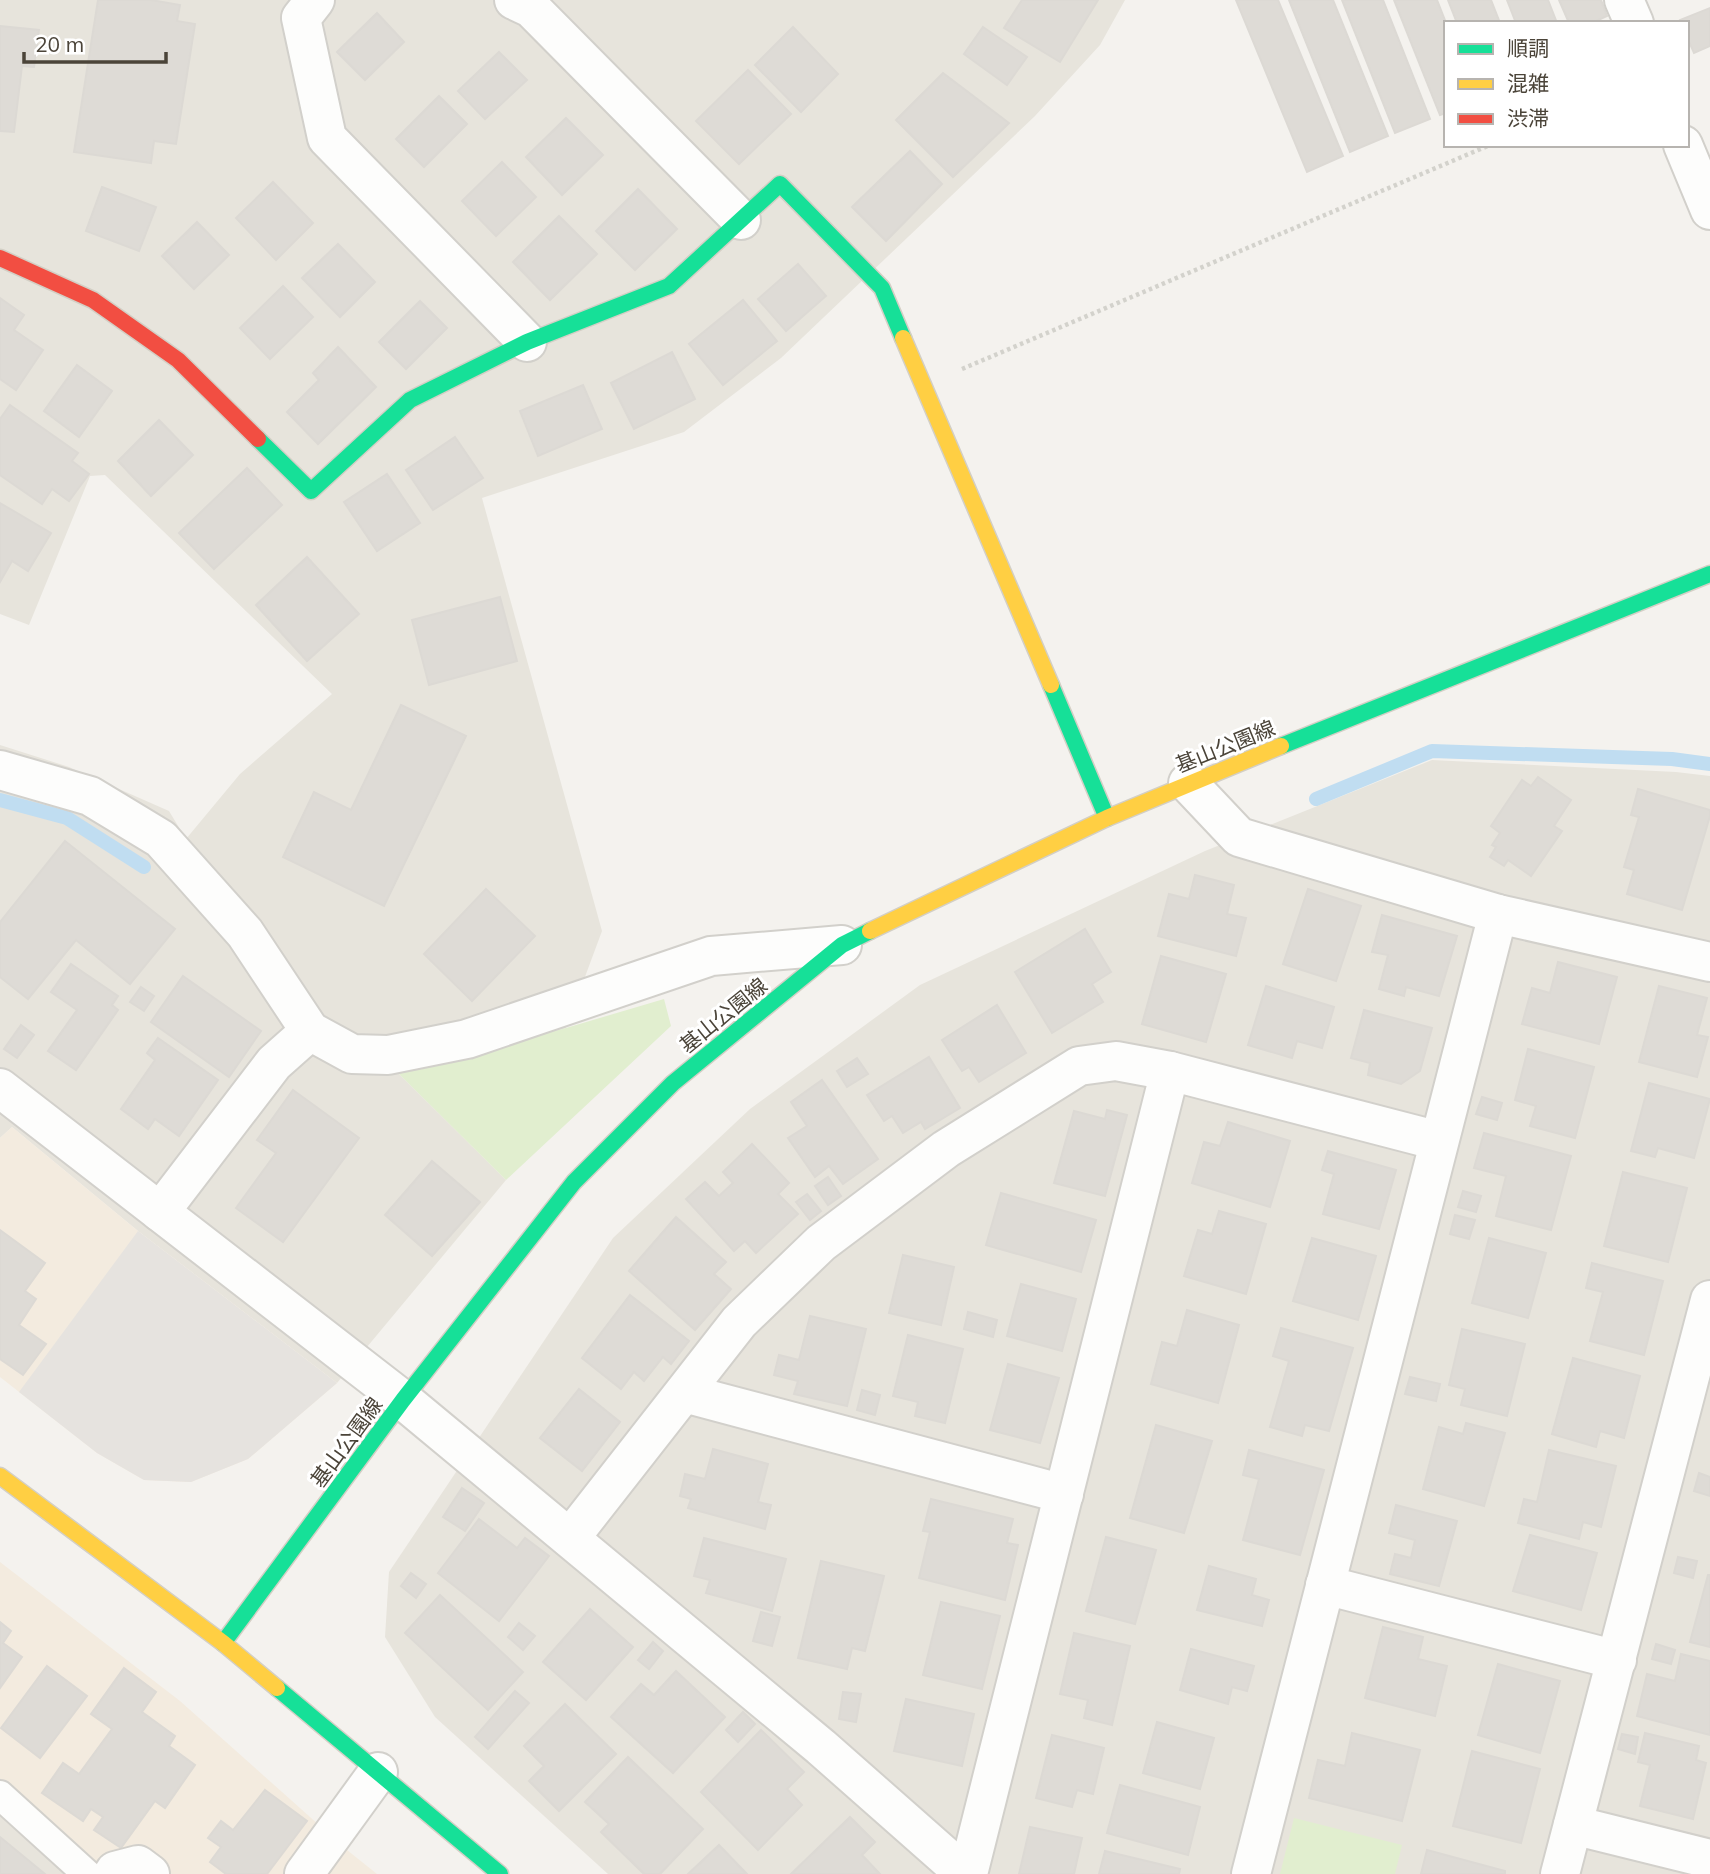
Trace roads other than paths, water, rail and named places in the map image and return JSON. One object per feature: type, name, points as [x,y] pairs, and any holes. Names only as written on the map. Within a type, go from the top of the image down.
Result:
[{"type":"main road","points":[[0,258],[93,300],[178,360],[312,491],[410,401],[527,342],[669,286],[780,184],[883,288],[1107,818]]},
{"type":"main road","name":"基山公園線","points":[[223,1643],[403,1400],[574,1182],[673,1083],[842,944],[1107,818],[1188,783],[1710,574]]},
{"type":"main road","points":[[0,1476],[223,1643],[500,1874]]},
{"type":"street","points":[[315,0],[301,18],[327,138],[527,342]]},
{"type":"street","points":[[514,0],[531,8],[741,220]]},
{"type":"street","points":[[1624,0],[1633,21]]},
{"type":"street","points":[[1684,147],[1710,210]]},
{"type":"street","points":[[0,770],[90,796],[161,839],[246,933],[310,1031],[352,1054],[388,1055],[467,1039],[710,957],[842,944]]},
{"type":"street","points":[[1188,783],[1239,837],[1499,914],[1710,961]]},
{"type":"street","points":[[1251,1874],[1499,914]]},
{"type":"street","points":[[160,1212],[274,1063],[310,1031]]},
{"type":"street","points":[[570,1538],[739,1322],[821,1243],[946,1149],[1079,1066],[1116,1061],[1170,1071],[1439,1141]]},
{"type":"street","points":[[0,1088],[403,1400],[821,1747],[966,1874],[1170,1071]]},
{"type":"street","points":[[1560,1874],[1710,1300]]},
{"type":"street","points":[[684,1393],[1064,1494]]},
{"type":"street","points":[[1325,1585],[1617,1660]]},
{"type":"street","points":[[304,1874],[377,1772]]},
{"type":"street","points":[[1573,1825],[1710,1859]]},
{"type":"street","points":[[113,1874],[115,1871],[138,1865],[150,1874]]},
{"type":"lane","points":[[0,1795],[87,1874]]},
{"type":"waterway","points":[[1316,799],[1432,751],[1672,759],[1710,764]]},
{"type":"waterway","points":[[0,800],[67,818],[144,867]]}]
